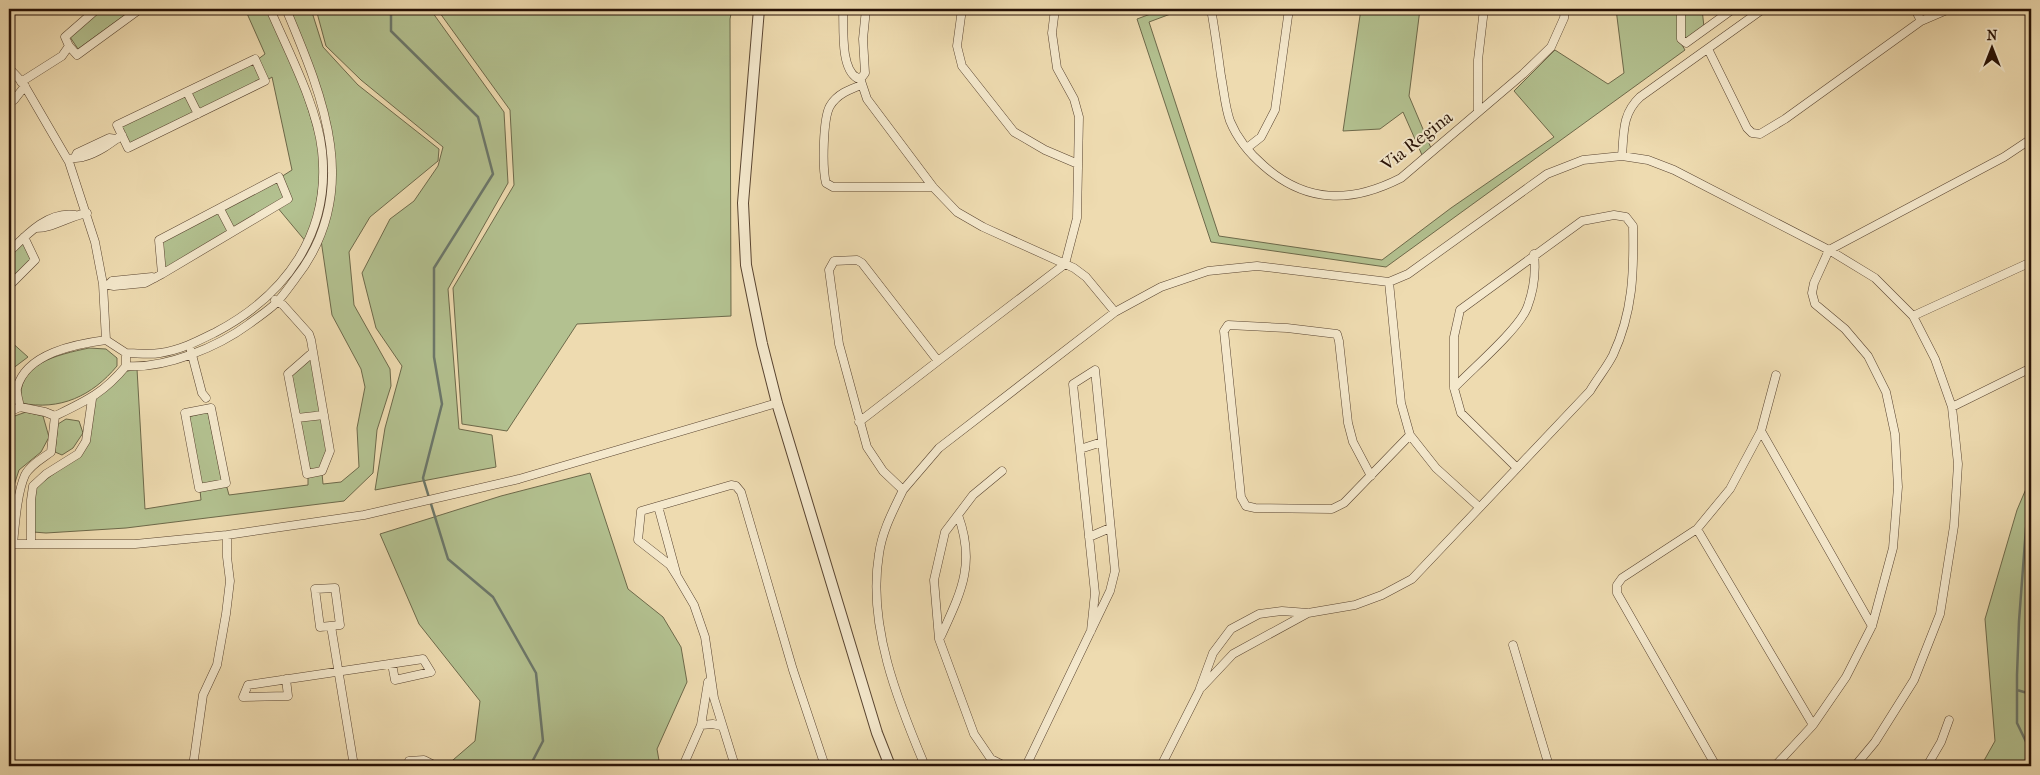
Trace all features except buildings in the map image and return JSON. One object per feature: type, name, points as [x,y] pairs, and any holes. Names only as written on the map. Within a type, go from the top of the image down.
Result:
[{"type":"street","points":[[97,9],[65,38],[68,48],[77,55],[140,9]]},
{"type":"street","points":[[20,407],[16,389],[24,373],[35,362],[61,350],[106,340],[126,353],[191,353],[242,318],[271,294],[299,260],[313,230],[320,207],[323,180],[322,150],[307,95],[270,9]]},
{"type":"street","points":[[126,366],[138,367],[161,364],[235,335],[278,304],[310,260],[320,239],[332,197],[332,151],[317,92],[286,9]]},
{"type":"street","points":[[759,9],[743,203],[746,265],[762,344],[777,403],[877,733],[890,766]]},
{"type":"street","points":[[843,9],[845,55],[851,75],[861,81],[868,99],[933,187],[951,207],[964,216],[1065,264],[1086,277],[1115,312]]},
{"type":"street","points":[[866,9],[863,39],[865,73],[861,81],[835,99],[829,107],[825,140],[826,182],[833,186],[848,187],[933,187]]},
{"type":"street","points":[[962,9],[957,46],[962,66],[1014,132],[1045,150],[1078,164]]},
{"type":"street","points":[[859,422],[1065,264],[1077,218],[1079,117],[1074,99],[1057,68],[1052,33],[1055,9]]},
{"type":"street","name":"Via Regina","points":[[1211,9],[1228,112],[1237,135],[1266,168],[1288,184],[1317,194],[1349,196],[1378,189],[1401,178],[1524,74],[1551,46],[1564,18],[1565,9]]},
{"type":"street","points":[[1248,148],[1261,137],[1275,110],[1290,9]]},
{"type":"street","points":[[1478,112],[1478,60],[1484,9]]},
{"type":"street","points":[[1681,9],[1680,39],[1688,43],[1734,9]]},
{"type":"street","points":[[1622,156],[1626,117],[1631,106],[1640,96],[1763,9]]},
{"type":"street","points":[[1915,9],[1921,21]]},
{"type":"street","points":[[1708,49],[1747,128],[1752,133],[1760,134],[1785,119],[1921,21],[1949,9]]},
{"type":"street","points":[[9,103],[14,100],[13,94],[35,68],[61,50],[68,48]]},
{"type":"street","points":[[255,59],[265,82],[128,148],[120,137],[117,125],[187,92],[255,59]]},
{"type":"street","points":[[9,68],[23,84],[71,158],[106,284],[106,340]]},
{"type":"street","points":[[187,92],[198,114]]},
{"type":"street","points":[[307,95],[317,92]]},
{"type":"street","points":[[71,158],[77,153],[109,138],[120,137]]},
{"type":"street","points":[[1775,766],[1813,725],[1846,677],[1872,626],[1893,548],[1898,487],[1895,434],[1886,392],[1868,356],[1845,329],[1815,304],[1812,293],[1814,283],[1829,250],[2004,157],[2031,139]]},
{"type":"street","points":[[925,766],[902,709],[886,657],[876,601],[879,554],[887,522],[903,490],[939,448],[1115,312],[1162,287],[1208,271],[1257,266],[1389,282],[1408,274],[1547,174],[1583,160],[1622,156],[1648,160],[1674,170],[1829,250],[1874,278],[1912,316],[1935,359],[1952,407],[1958,464],[1954,526],[1940,614],[1914,680],[1875,742],[1855,766]]},
{"type":"street","points":[[106,284],[112,280],[159,276],[288,199],[279,178],[159,240],[159,276]]},
{"type":"street","points":[[220,209],[232,232]]},
{"type":"street","points":[[9,252],[36,228],[43,228],[75,215],[87,213]]},
{"type":"street","points":[[1161,766],[1199,691],[1213,653],[1231,630],[1259,614],[1282,611],[1308,613],[1355,605],[1382,595],[1412,579],[1590,391],[1612,355],[1625,322],[1632,294],[1633,226],[1626,217],[1614,215],[1582,221],[1534,254],[1460,310],[1454,337],[1454,388],[1461,413],[1516,467]]},
{"type":"street","points":[[9,286],[35,260],[24,237]]},
{"type":"street","points":[[1454,388],[1516,325],[1526,309],[1536,270],[1534,254]]},
{"type":"street","points":[[903,490],[883,471],[867,447],[859,422],[839,344],[828,270],[834,261],[857,260],[862,263],[938,361]]},
{"type":"street","points":[[1912,316],[2031,262]]},
{"type":"street","points":[[1389,282],[1401,403],[1410,435],[1436,468],[1479,507]]},
{"type":"street","points":[[271,294],[280,308],[311,340],[330,451],[322,471],[307,474],[288,374],[312,353]]},
{"type":"street","points":[[1371,476],[1354,442],[1348,424],[1337,334],[1288,328],[1228,325],[1224,331],[1241,497],[1246,506],[1255,508],[1332,509],[1344,503],[1371,476],[1410,435]]},
{"type":"street","points":[[9,412],[20,407],[55,416],[92,399],[114,381],[126,366],[126,353]]},
{"type":"street","points":[[191,353],[202,392],[206,398],[207,409]]},
{"type":"street","points":[[1952,407],[2031,368]]},
{"type":"street","points":[[1026,766],[1110,591],[1115,571],[1095,370],[1073,384],[1095,593],[1090,631]]},
{"type":"street","points":[[1716,766],[1617,592],[1617,585],[1622,578],[1697,529],[1730,490],[1761,431],[1776,375]]},
{"type":"street","points":[[31,544],[31,500],[33,486],[78,454],[86,440],[92,399]]},
{"type":"street","points":[[51,452],[36,462],[26,474],[11,544],[135,544],[227,535],[364,515],[519,479],[777,403]]},
{"type":"street","points":[[211,408],[226,483],[199,488],[185,413],[207,409],[211,408]]},
{"type":"street","points":[[297,418],[324,415]]},
{"type":"street","points":[[55,416],[51,452],[60,465]]},
{"type":"street","points":[[1761,431],[1872,626]]},
{"type":"street","points":[[1080,449],[1102,442]]},
{"type":"street","points":[[1002,471],[973,496],[946,532],[934,580],[940,639],[974,734],[991,759],[1005,766]]},
{"type":"street","points":[[735,766],[721,726],[702,629],[694,605],[670,565],[638,540],[641,511],[731,484],[736,486],[741,492],[793,670],[825,766]]},
{"type":"street","points":[[658,506],[677,576]]},
{"type":"street","points":[[940,639],[960,594],[966,570],[963,529],[958,515]]},
{"type":"street","points":[[1089,537],[1110,528]]},
{"type":"street","points":[[1697,529],[1813,725]]},
{"type":"street","points":[[193,766],[203,695],[217,665],[226,614],[230,581],[227,535]]},
{"type":"street","points":[[335,588],[340,624],[331,626],[320,627],[316,589],[335,588]]},
{"type":"street","points":[[1199,691],[1233,654],[1308,613]]},
{"type":"street","points":[[331,626],[354,766]]},
{"type":"street","points":[[1513,645],[1548,765]]},
{"type":"street","points":[[286,679],[288,696],[243,697],[248,685],[286,679],[392,664],[423,659],[431,672],[395,680],[392,664]]},
{"type":"street","points":[[683,766],[701,726],[709,670]]},
{"type":"street","points":[[1927,766],[1941,742],[1949,720]]},
{"type":"street","points":[[701,726],[713,724],[721,726]]},
{"type":"street","points":[[409,766],[409,761],[424,760],[432,764],[430,766]]},
{"type":"green space","points":[[102,9],[133,9],[78,49],[70,37]]},
{"type":"green space","points":[[245,9],[267,9],[296,74],[316,136],[320,161],[319,185],[307,243],[277,207],[289,199],[281,177],[292,170],[272,77],[266,81],[257,60],[265,54]]},
{"type":"green space","points":[[287,9],[311,9],[323,47],[358,85],[439,149],[438,161],[370,217],[349,252],[354,305],[390,369],[391,386],[377,430],[373,473],[344,501],[126,528],[46,533],[33,532],[33,500],[36,487],[79,455],[93,399],[123,372],[137,369],[145,509],[201,500],[200,490],[226,484],[229,495],[308,485],[308,475],[322,473],[323,484],[341,482],[359,467],[357,428],[365,387],[361,369],[332,315],[321,240],[334,151]]},
{"type":"green space","points":[[316,9],[430,9],[504,112],[508,183],[448,289],[459,429],[492,435],[496,467],[375,490],[385,428],[402,366],[376,328],[362,273],[390,219],[414,201],[438,166],[443,147],[361,80],[326,46]]},
{"type":"green space","points":[[437,9],[732,9],[730,19],[731,316],[577,324],[507,431],[462,424],[453,288],[514,185],[510,110]]},
{"type":"green space","points":[[1164,9],[1184,9],[1149,22],[1219,236],[1382,260],[1451,208],[1554,137],[1514,91],[1555,50],[1608,84],[1624,73],[1616,9],[1678,9],[1679,40],[1685,50],[1386,267],[1211,242],[1137,19]]},
{"type":"green space","points":[[1361,9],[1420,9],[1409,96],[1431,148],[1422,155],[1403,112],[1380,129],[1343,131]]},
{"type":"green space","points":[[1681,9],[1702,9],[1704,27],[1685,39],[1683,36]]},
{"type":"green space","points":[[254,63],[263,80],[199,112],[190,93]]},
{"type":"green space","points":[[186,96],[194,113],[130,145],[120,126]]},
{"type":"green space","points":[[278,180],[286,199],[233,230],[221,209]]},
{"type":"green space","points":[[219,212],[229,231],[164,271],[161,241]]},
{"type":"green space","points":[[24,242],[32,258],[9,282],[9,256]]},
{"type":"green space","points":[[9,340],[28,357],[12,369],[9,376]]},
{"type":"green space","points":[[89,348],[106,349],[117,358],[117,366],[97,386],[74,399],[62,403],[35,405],[21,403],[21,389],[25,379],[32,370],[52,358]]},
{"type":"green space","points":[[311,359],[321,413],[298,416],[291,376]]},
{"type":"green space","points":[[26,412],[43,416],[49,437],[41,452],[19,470],[9,501],[9,418]]},
{"type":"green space","points":[[208,412],[222,481],[201,485],[188,417]]},
{"type":"green space","points":[[322,418],[327,451],[320,469],[309,471],[299,420]]},
{"type":"green space","points":[[66,419],[79,421],[83,433],[73,448],[62,455],[55,452],[58,424]]},
{"type":"green space","points":[[590,473],[628,589],[663,617],[681,647],[687,682],[657,749],[660,766],[446,766],[475,741],[480,701],[419,624],[380,534],[501,496]]},
{"type":"green space","points":[[2031,477],[2031,766],[1981,766],[1995,741],[1985,619],[2017,510]]},
{"type":"waterway","points":[[391,9],[391,31],[478,117],[493,174],[434,268],[434,357],[442,404],[423,478],[448,559],[493,597],[536,673],[543,741],[530,766]]},
{"type":"waterway","points":[[2024,766],[2031,752],[2017,723],[2017,675],[2026,528],[2031,513]]},
{"type":"waterway","points":[[2017,690],[2031,694]]}]
